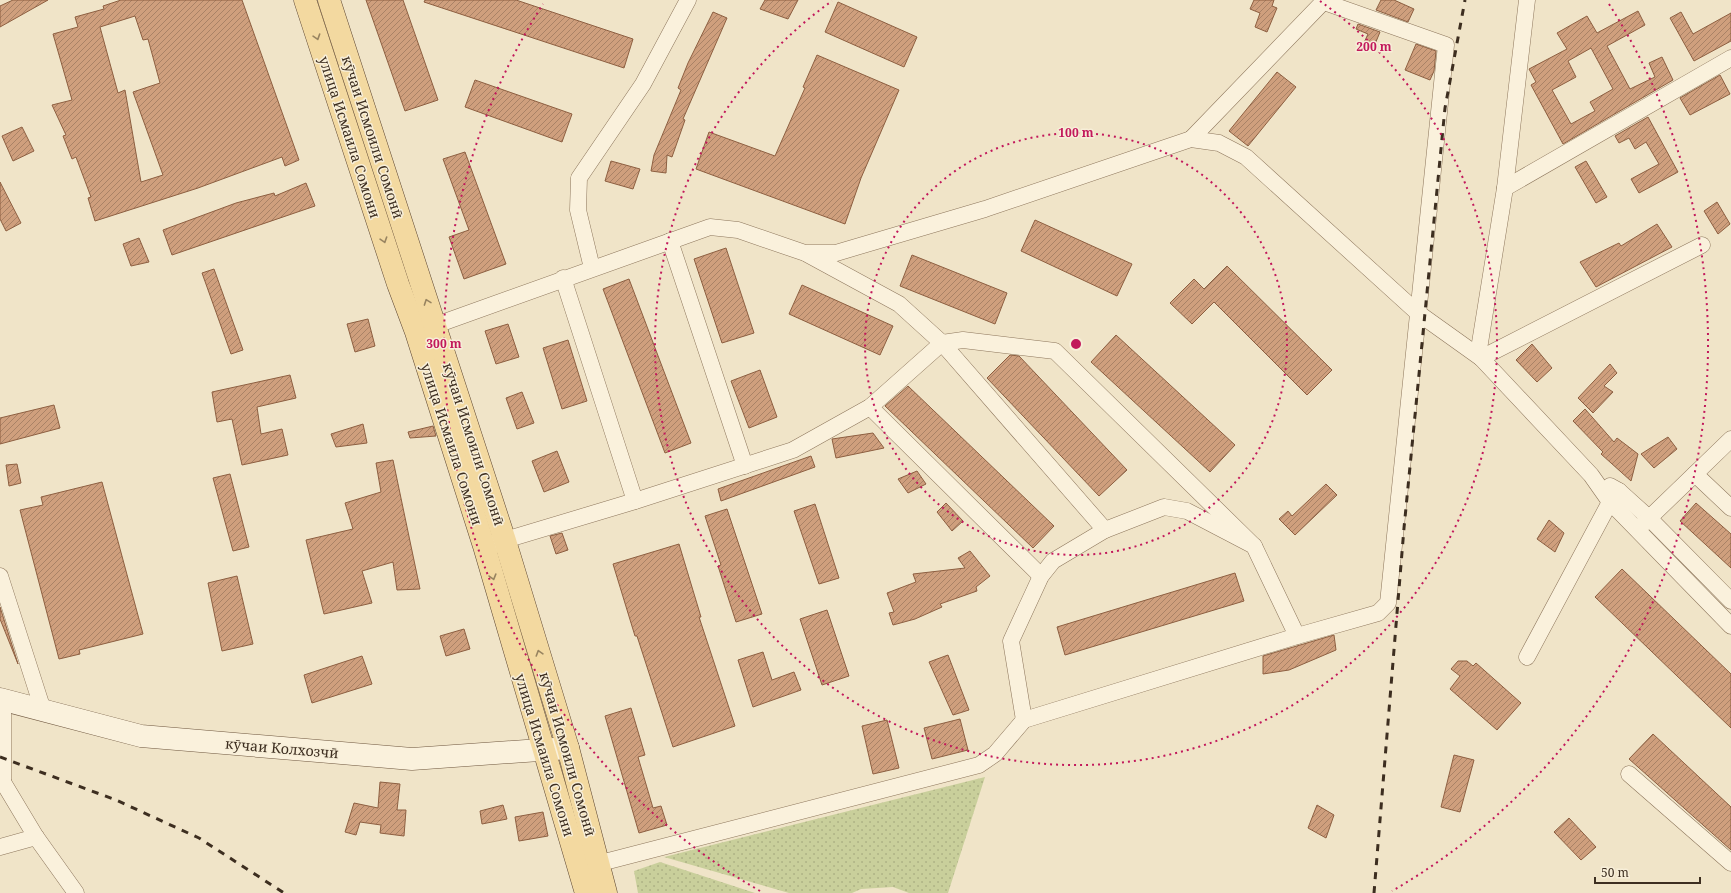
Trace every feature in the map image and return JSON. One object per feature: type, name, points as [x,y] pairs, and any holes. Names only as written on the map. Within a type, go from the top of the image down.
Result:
[{"type":"main road","name":"улица Исмаила Сомони","points":[[305,0],[398,284],[426,329]]},
{"type":"main road","name":"кӯчаи Исмоили Сомонӣ","points":[[329,0],[416,271],[426,329],[494,544],[568,748],[589,866],[606,893]]},
{"type":"main road","name":"улица Исмаила Сомони","points":[[494,544],[543,750],[589,866],[586,893]]},
{"type":"main road","name":"кӯчаи Колхозчӣ","points":[[2,699],[142,736],[412,759],[568,748]]},
{"type":"street","points":[[592,268],[578,210],[579,178],[643,84],[688,0]]},
{"type":"street","points":[[589,866],[979,765],[995,754],[1024,720],[1297,636],[1378,613],[1388,603],[1446,45],[1325,1],[1191,139]]},
{"type":"street","points":[[1481,358],[1479,349],[1505,188],[1531,2]]},
{"type":"street","points":[[1505,188],[1731,58]]},
{"type":"street","points":[[806,253],[836,253],[985,209],[1191,139],[1219,143],[1246,157],[1418,313],[1481,358],[1591,475],[1614,496],[1649,518],[1731,601]]},
{"type":"street","points":[[426,329],[563,278],[710,227],[738,230],[806,253],[899,304],[942,343],[1105,530]]},
{"type":"street","points":[[670,241],[745,466]]},
{"type":"street","points":[[1481,358],[1702,245]]},
{"type":"street","points":[[563,278],[635,501]]},
{"type":"street","points":[[494,544],[794,450],[870,407],[942,343],[963,340],[1055,351],[1254,546],[1297,636]]},
{"type":"street","points":[[870,407],[1041,576]]},
{"type":"street","points":[[1637,530],[1731,439]]},
{"type":"street","points":[[1695,474],[1731,508]]},
{"type":"street","points":[[1614,496],[1637,530],[1731,626]]},
{"type":"street","points":[[1527,657],[1614,496]]},
{"type":"street","points":[[1024,720],[1011,641],[1041,576],[1053,561],[1105,530],[1164,507],[1187,511],[1254,546]]},
{"type":"street","points":[[0,576],[43,710]]},
{"type":"street","points":[[2,699],[2,782],[36,837],[76,893]]},
{"type":"street","points":[[1629,774],[1731,863]]},
{"type":"street","points":[[0,847],[36,837]]},
{"type":"green space","points":[[985,777],[948,893],[909,893],[893,887],[861,889],[852,893],[789,893],[664,857]]},
{"type":"green space","points":[[660,862],[755,893],[638,893],[634,871]]},
{"type":"building","points":[[13,0],[48,0],[0,27],[0,6]]},
{"type":"building","points":[[121,0],[242,0],[299,160],[285,166],[282,157],[198,188],[95,221],[88,198],[91,197],[76,157],[72,159],[63,136],[66,135],[52,105],[72,100],[53,34],[78,27],[75,17],[104,9],[103,6]],"holes":[[[135,16],[143,40],[148,39],[160,83],[133,92],[163,175],[141,182],[125,90],[118,93],[100,27]]]},
{"type":"building","points":[[366,0],[403,0],[438,100],[405,111]]},
{"type":"building","points":[[425,0],[516,0],[633,39],[624,68],[424,2]]},
{"type":"building","points":[[765,0],[798,0],[788,19],[760,9]]},
{"type":"building","points":[[1254,0],[1274,0],[1272,6],[1277,8],[1267,32],[1255,27],[1260,13],[1250,9]]},
{"type":"building","points":[[1381,0],[1394,0],[1414,9],[1408,22],[1376,10]]},
{"type":"building","points":[[838,2],[917,37],[904,67],[825,32]]},
{"type":"building","points":[[1638,11],[1645,25],[1607,46],[1630,89],[1655,77],[1649,63],[1662,57],[1673,80],[1563,144],[1531,85],[1536,82],[1529,69],[1567,49],[1557,33],[1587,16],[1597,33]],"holes":[[[1591,48],[1613,89],[1590,102],[1595,111],[1571,124],[1552,90],[1576,77],[1568,61]]]},
{"type":"building","points":[[713,12],[727,18],[683,119],[685,120],[672,157],[667,155],[666,173],[651,171],[654,155],[681,90],[678,88],[688,63]]},
{"type":"building","points":[[1681,12],[1693,34],[1731,13],[1731,41],[1694,61],[1670,18]]},
{"type":"building","points":[[1358,24],[1380,32],[1373,49],[1363,45],[1368,34],[1356,29]]},
{"type":"building","points":[[1416,44],[1436,51],[1434,71],[1430,80],[1405,70]]},
{"type":"building","points":[[817,55],[899,90],[861,178],[845,224],[696,169],[709,132],[775,156],[805,88],[803,87]]},
{"type":"building","points":[[1277,72],[1296,87],[1248,146],[1229,131]]},
{"type":"building","points":[[1720,75],[1730,94],[1690,115],[1680,98]]},
{"type":"building","points":[[475,80],[572,114],[562,142],[465,107]]},
{"type":"building","points":[[1648,117],[1678,172],[1639,193],[1631,179],[1659,164],[1646,142],[1635,149],[1629,138],[1619,143],[1615,136]]},
{"type":"building","points":[[22,127],[34,151],[13,161],[2,136]]},
{"type":"building","points":[[465,152],[506,264],[464,279],[449,237],[469,230],[443,159]]},
{"type":"building","points":[[611,161],[640,169],[633,189],[605,181]]},
{"type":"building","points":[[1586,161],[1607,197],[1596,203],[1575,167]]},
{"type":"building","points":[[0,182],[21,223],[6,231],[0,219]]},
{"type":"building","points":[[306,183],[315,206],[172,255],[163,230],[236,203],[274,193],[275,196]]},
{"type":"building","points":[[1717,202],[1730,224],[1718,234],[1704,211]]},
{"type":"building","points":[[1035,220],[1132,264],[1117,296],[1021,251]]},
{"type":"building","points":[[1657,224],[1672,247],[1596,287],[1580,262],[1619,243],[1621,246]]},
{"type":"building","points":[[139,238],[149,262],[131,266],[123,244]]},
{"type":"building","points":[[726,248],[754,333],[722,343],[694,259]]},
{"type":"building","points":[[912,255],[1007,293],[995,324],[900,286]]},
{"type":"building","points":[[1227,266],[1332,370],[1307,395],[1214,302],[1192,324],[1170,303],[1194,279],[1204,289]]},
{"type":"building","points":[[214,269],[243,350],[231,354],[202,273]]},
{"type":"building","points":[[629,279],[691,443],[665,453],[603,289]]},
{"type":"building","points":[[802,285],[893,326],[880,355],[789,314]]},
{"type":"building","points":[[368,319],[375,346],[355,352],[347,324]]},
{"type":"building","points":[[508,324],[519,357],[496,364],[485,331]]},
{"type":"building","points":[[1116,335],[1235,445],[1210,472],[1091,362]]},
{"type":"building","points":[[568,340],[587,401],[562,409],[543,348]]},
{"type":"building","points":[[1532,344],[1552,368],[1537,382],[1516,360]]},
{"type":"building","points":[[1010,355],[1019,356],[1127,470],[1099,496],[987,378]]},
{"type":"building","points":[[1610,364],[1617,373],[1604,386],[1613,392],[1593,413],[1578,398]]},
{"type":"building","points":[[760,370],[777,417],[749,428],[731,381]]},
{"type":"building","points":[[290,375],[296,398],[257,407],[261,434],[282,429],[288,455],[242,465],[232,419],[217,422],[212,392]]},
{"type":"building","points":[[908,386],[1054,526],[1033,548],[885,406]]},
{"type":"building","points":[[522,392],[534,423],[517,429],[506,398]]},
{"type":"building","points":[[54,405],[60,428],[0,444],[0,418]]},
{"type":"building","points":[[1585,409],[1614,442],[1617,438],[1638,454],[1631,481],[1601,454],[1603,452],[1573,421]]},
{"type":"building","points":[[363,424],[367,443],[336,447],[331,434]]},
{"type":"building","points":[[433,426],[436,436],[410,438],[408,432]]},
{"type":"building","points":[[873,433],[884,448],[836,458],[832,439]]},
{"type":"building","points":[[1668,437],[1677,449],[1654,468],[1641,454]]},
{"type":"building","points":[[557,451],[569,482],[544,492],[532,461]]},
{"type":"building","points":[[811,456],[815,467],[721,501],[718,489]]},
{"type":"building","points":[[393,460],[420,589],[397,590],[393,562],[362,571],[372,603],[324,614],[306,540],[353,529],[345,503],[381,492],[376,463]]},
{"type":"building","points":[[17,464],[21,483],[9,486],[6,465]]},
{"type":"building","points":[[917,471],[926,484],[908,493],[898,479]]},
{"type":"building","points":[[230,474],[249,547],[233,551],[213,478]]},
{"type":"building","points":[[102,482],[143,634],[79,650],[80,654],[59,659],[20,510],[43,505],[41,497]]},
{"type":"building","points":[[1326,484],[1337,495],[1295,535],[1279,519],[1288,511],[1292,516]]},
{"type":"building","points":[[946,503],[963,521],[952,531],[937,512]]},
{"type":"building","points":[[1696,503],[1731,534],[1731,568],[1680,521]]},
{"type":"building","points":[[815,504],[839,578],[819,584],[794,511]]},
{"type":"building","points":[[727,509],[762,614],[736,622],[718,566],[721,565],[705,516]]},
{"type":"building","points":[[1549,520],[1564,533],[1555,552],[1537,539]]},
{"type":"building","points":[[562,533],[568,550],[556,554],[550,536]]},
{"type":"building","points":[[679,544],[701,617],[699,617],[735,726],[673,747],[637,636],[635,636],[613,564]]},
{"type":"building","points":[[970,551],[990,576],[976,587],[977,591],[940,604],[942,607],[915,619],[893,625],[889,613],[894,612],[887,593],[916,582],[913,574],[965,568],[958,558]]},
{"type":"building","points":[[1622,569],[1731,674],[1731,728],[1595,597]]},
{"type":"building","points":[[1235,573],[1244,601],[1065,655],[1057,627]]},
{"type":"building","points":[[237,576],[253,644],[222,651],[208,583]]},
{"type":"building","points":[[0,607],[18,664],[0,619]]},
{"type":"building","points":[[827,610],[849,676],[822,685],[800,619]]},
{"type":"building","points":[[464,629],[470,649],[446,656],[440,636]]},
{"type":"building","points":[[1334,635],[1336,650],[1289,670],[1263,674],[1263,656]]},
{"type":"building","points":[[763,652],[772,680],[794,672],[801,690],[753,707],[738,660]]},
{"type":"building","points":[[948,655],[969,710],[953,715],[929,662]]},
{"type":"building","points":[[362,656],[372,684],[312,703],[304,675]]},
{"type":"building","points":[[1458,661],[1467,661],[1473,666],[1476,663],[1521,703],[1497,730],[1450,689],[1460,676],[1451,669]]},
{"type":"building","points":[[631,708],[645,755],[638,757],[653,808],[661,806],[667,825],[639,833],[605,716]]},
{"type":"building","points":[[960,719],[968,750],[932,759],[924,728]]},
{"type":"building","points":[[887,720],[899,768],[873,774],[862,726]]},
{"type":"building","points":[[1653,734],[1731,807],[1731,850],[1629,759]]},
{"type":"building","points":[[1454,755],[1474,760],[1460,812],[1441,807]]},
{"type":"building","points":[[380,782],[400,784],[397,810],[406,810],[404,836],[380,833],[381,825],[360,822],[356,835],[345,832],[354,803],[378,808]]},
{"type":"building","points":[[503,805],[507,819],[482,824],[480,811]]},
{"type":"building","points":[[1317,805],[1334,815],[1326,838],[1308,828]]},
{"type":"building","points":[[543,812],[548,836],[519,841],[515,817]]},
{"type":"building","points":[[1569,818],[1596,847],[1581,860],[1554,832]]},
{"type":"railway","points":[[1374,893],[1404,528],[1445,108],[1465,0]]},
{"type":"railway","points":[[0,757],[116,800],[199,838],[284,893]]}]
